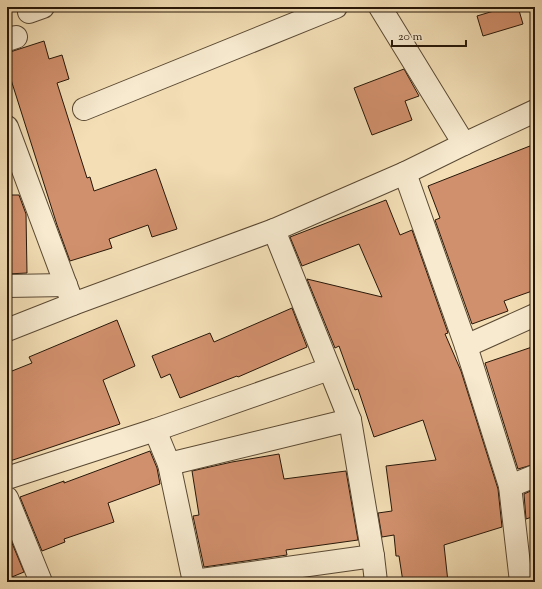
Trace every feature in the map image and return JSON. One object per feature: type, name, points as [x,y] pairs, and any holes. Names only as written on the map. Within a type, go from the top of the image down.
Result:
[{"type":"street","points":[[84,109],[336,7]]},
{"type":"street","points":[[380,7],[464,144]]},
{"type":"street","points":[[7,330],[70,294],[274,230],[405,173],[535,112]]},
{"type":"street","points":[[7,127],[14,165],[70,294]]},
{"type":"street","points":[[405,173],[466,346],[510,486],[521,582]]},
{"type":"street","points":[[274,230],[350,420],[376,582]]},
{"type":"street","points":[[7,286],[70,294]]},
{"type":"street","points":[[466,346],[535,315]]},
{"type":"street","points":[[7,478],[155,430],[329,369]]},
{"type":"street","points":[[169,464],[350,420]]},
{"type":"street","points":[[155,430],[169,464],[194,582],[373,556]]},
{"type":"street","points":[[510,486],[535,476]]},
{"type":"street","points":[[7,498],[41,582]]},
{"type":"building","points":[[507,7],[518,7],[523,24],[483,36],[477,16]]},
{"type":"building","points":[[44,41],[49,59],[62,55],[69,79],[57,83],[87,178],[90,177],[94,191],[156,169],[177,229],[152,237],[148,225],[109,239],[112,248],[70,261],[57,225],[7,67],[7,53]]},
{"type":"building","points":[[404,69],[419,96],[405,101],[412,120],[372,135],[354,88]]},
{"type":"building","points":[[535,144],[535,290],[504,301],[508,311],[472,324],[435,220],[440,218],[428,186]]},
{"type":"building","points":[[7,195],[19,195],[26,214],[27,273],[7,274]]},
{"type":"building","points":[[386,200],[400,235],[412,230],[448,333],[445,334],[461,371],[498,489],[502,527],[444,545],[448,582],[403,582],[399,556],[396,556],[394,535],[382,537],[378,513],[392,511],[386,466],[436,460],[423,420],[374,437],[358,389],[355,390],[339,346],[335,348],[307,279],[382,297],[359,244],[302,266],[290,237]]},
{"type":"building","points":[[292,308],[307,347],[238,377],[237,376],[180,398],[170,374],[161,378],[152,356],[210,333],[214,342]]},
{"type":"building","points":[[117,320],[135,366],[103,380],[120,424],[7,462],[7,373],[32,363],[29,357]]},
{"type":"building","points":[[535,346],[535,464],[518,469],[485,363]]},
{"type":"building","points":[[150,451],[157,468],[160,484],[108,503],[114,522],[64,539],[65,542],[42,551],[20,497],[64,481],[64,483]]},
{"type":"building","points":[[279,454],[284,479],[346,471],[358,540],[286,550],[287,555],[204,567],[193,516],[199,515],[192,471]]},
{"type":"building","points":[[535,489],[535,516],[526,519],[524,494]]},
{"type":"building","points":[[7,531],[24,572],[7,579]]}]
